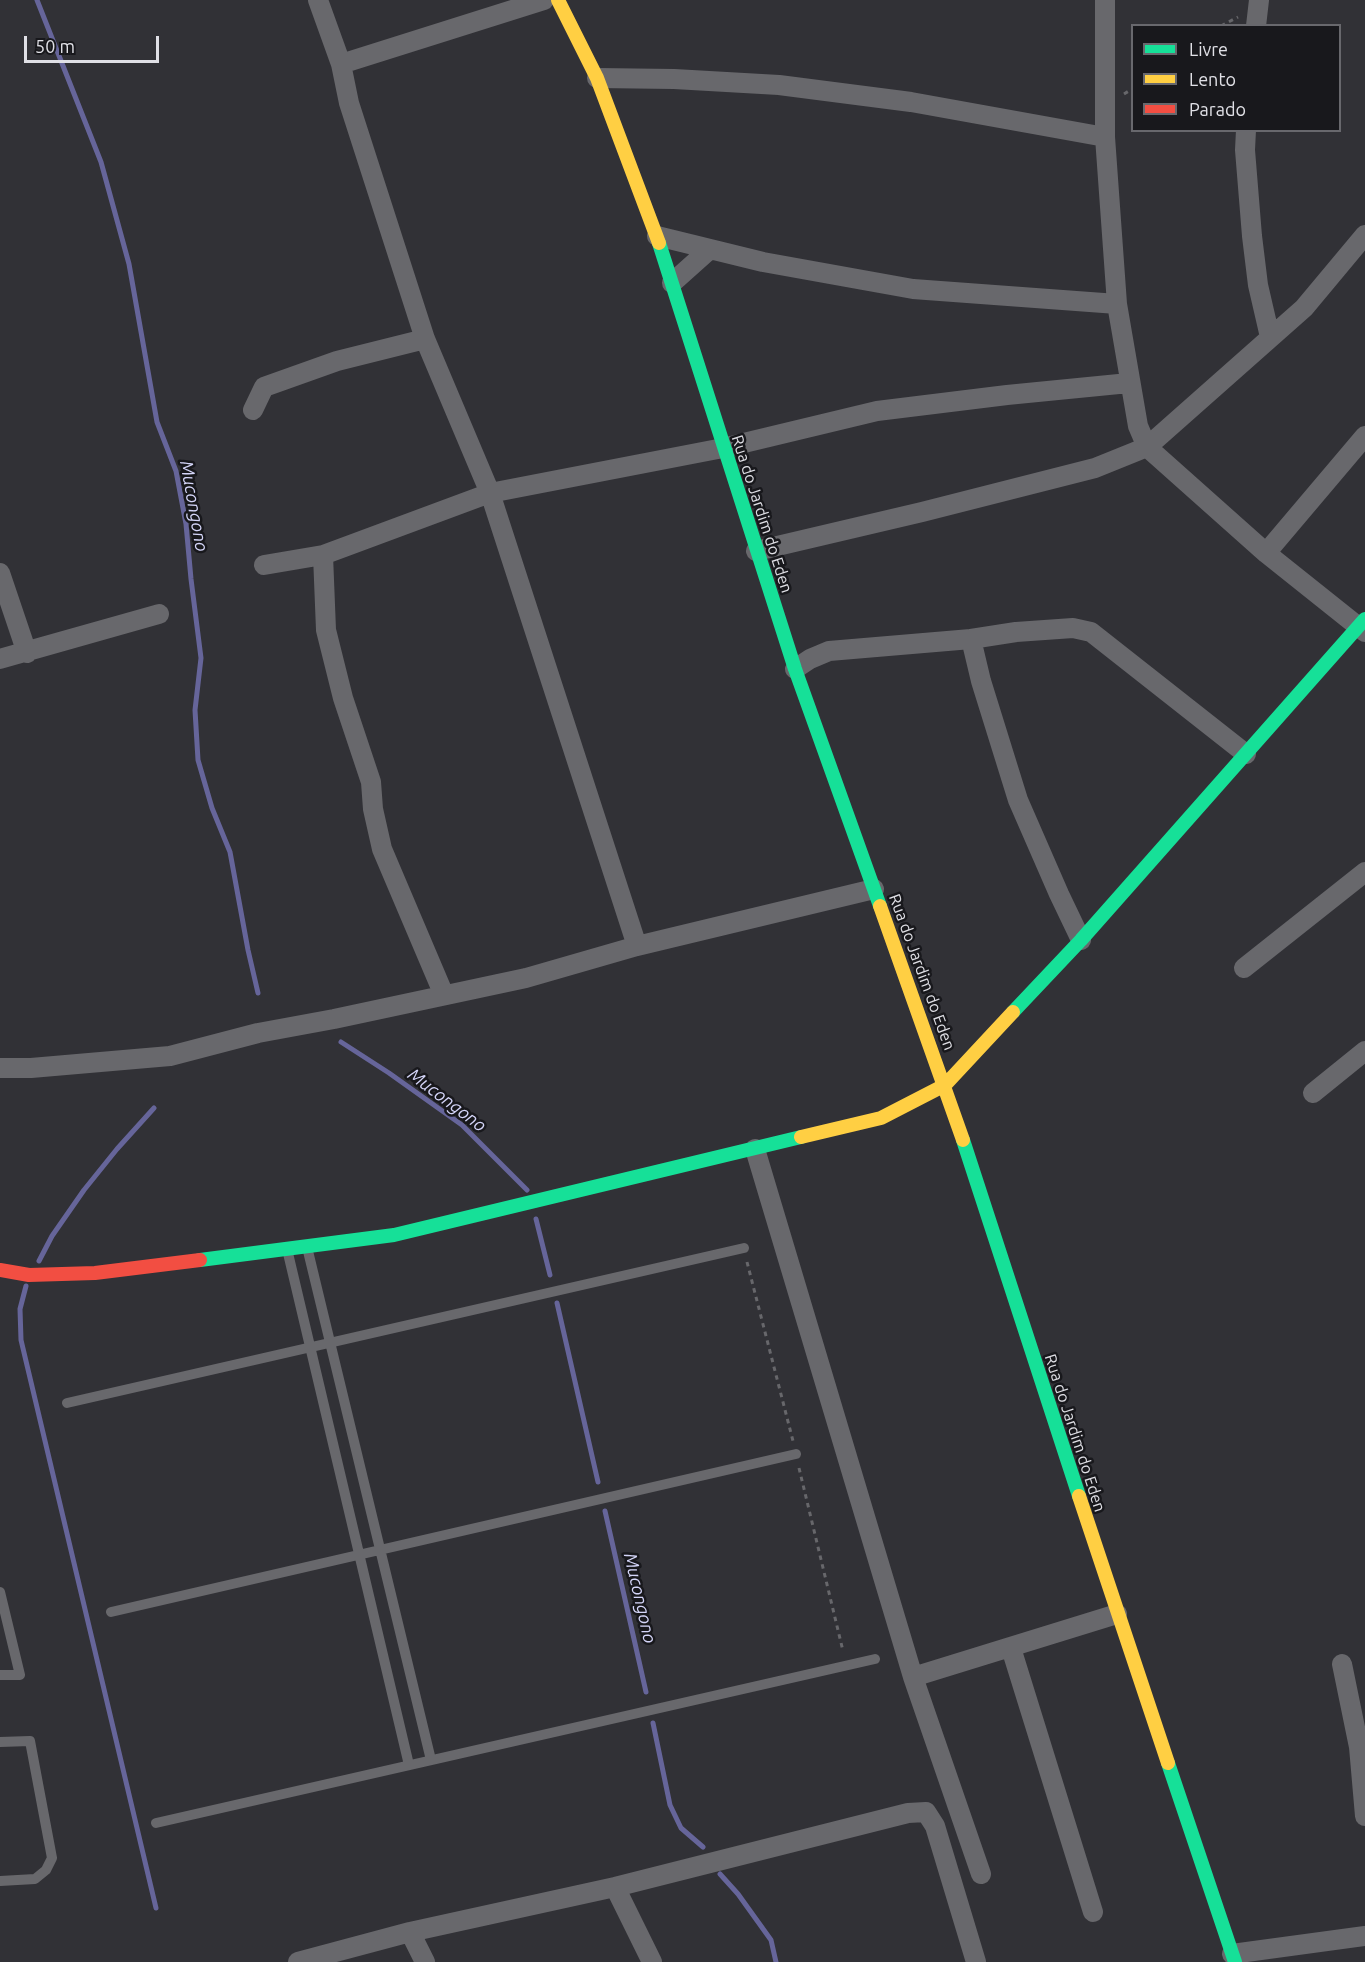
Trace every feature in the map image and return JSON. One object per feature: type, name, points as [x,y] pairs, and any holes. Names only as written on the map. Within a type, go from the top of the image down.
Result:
[{"type":"street","points":[[318,0],[341,64],[349,103],[425,339],[490,493],[637,946]]},
{"type":"street","points":[[341,64],[544,0]]},
{"type":"street","name":"Rua do Jardim do Eden","points":[[558,0],[597,78],[657,236],[795,669],[945,1085],[1117,1614],[1234,1958]]},
{"type":"street","points":[[0,1270],[29,1275],[95,1273],[394,1235],[881,1118],[945,1085],[1081,940],[1363,626],[1266,553],[1147,447],[1138,426],[1117,303],[1105,137],[1105,0]]},
{"type":"street","points":[[1256,24],[1259,0]]},
{"type":"street","points":[[597,78],[674,79],[779,85],[911,102],[1105,137]]},
{"type":"street","points":[[1246,132],[1245,150],[1252,236],[1258,285],[1270,337]]},
{"type":"street","points":[[756,551],[1095,468],[1147,447],[1304,308],[1365,235]]},
{"type":"street","points":[[657,236],[763,262],[913,288],[1117,303]]},
{"type":"street","points":[[672,283],[710,249]]},
{"type":"street","points":[[253,410],[264,387],[337,361],[425,339]]},
{"type":"street","points":[[264,565],[323,555],[490,493],[723,448],[877,411],[1129,383]]},
{"type":"street","points":[[1266,553],[1365,436]]},
{"type":"street","points":[[323,555],[326,630],[343,698],[371,782],[373,809],[382,849],[444,995]]},
{"type":"street","points":[[0,573],[27,653]]},
{"type":"street","points":[[0,660],[159,614]]},
{"type":"street","points":[[795,669],[810,659],[829,651],[1073,628],[1091,632],[1246,754]]},
{"type":"street","points":[[971,639],[981,681],[1017,800],[1081,940]]},
{"type":"street","points":[[1244,968],[1365,872]]},
{"type":"street","points":[[0,1068],[31,1068],[170,1056],[258,1033],[526,978],[637,946],[874,889]]},
{"type":"street","points":[[1313,1093],[1365,1051]]},
{"type":"street","points":[[755,1149],[913,1677],[981,1874]]},
{"type":"street","points":[[913,1677],[1117,1614]]},
{"type":"street","points":[[1011,1647],[1093,1912]]},
{"type":"street","points":[[1342,1664],[1362,1747],[1365,1816]]},
{"type":"street","points":[[298,1962],[410,1932],[615,1887],[908,1813],[926,1812],[935,1826],[976,1962]]},
{"type":"street","points":[[615,1887],[652,1962]]},
{"type":"street","points":[[410,1932],[425,1962]]},
{"type":"street","points":[[1234,1958],[1365,1936]]},
{"type":"lane","points":[[307,1246],[431,1760]]},
{"type":"lane","points":[[66,1403],[744,1248]]},
{"type":"lane","points":[[287,1249],[409,1765]]},
{"type":"lane","points":[[111,1612],[796,1454]]},
{"type":"lane","points":[[0,1592],[20,1675],[0,1676]]},
{"type":"lane","points":[[156,1823],[875,1659]]},
{"type":"lane","points":[[0,1742],[30,1741],[52,1858],[46,1870],[35,1879],[0,1881]]},
{"type":"waterway","name":"Mucongono","points":[[37,0],[101,162],[129,264],[157,422],[176,471],[186,524],[201,658],[195,710],[198,760],[212,808],[230,852],[258,993]]},
{"type":"waterway","name":"Mucongono","points":[[341,1042],[462,1125],[527,1190]]},
{"type":"waterway","points":[[39,1261],[52,1236],[84,1190],[154,1108]]},
{"type":"waterway","name":"Mucongono","points":[[536,1219],[550,1275]]},
{"type":"waterway","points":[[26,1286],[20,1309],[21,1340],[156,1908]]},
{"type":"waterway","name":"Mucongono","points":[[557,1303],[598,1482]]},
{"type":"waterway","name":"Mucongono","points":[[605,1511],[646,1692]]},
{"type":"waterway","name":"Mucongono","points":[[653,1723],[670,1805],[681,1828],[703,1847]]},
{"type":"waterway","name":"Mucongono","points":[[720,1874],[738,1894],[771,1940],[776,1962]]},
{"type":"traffic: fast","points":[[659,243],[795,669],[880,906]]},
{"type":"traffic: fast","points":[[1013,1012],[1081,940],[1365,619]]},
{"type":"traffic: fast","points":[[200,1260],[394,1235],[801,1137]]},
{"type":"traffic: fast","points":[[963,1140],[1079,1496]]},
{"type":"traffic: fast","points":[[1168,1763],[1235,1962]]},
{"type":"traffic: slow","points":[[558,0],[597,78],[659,243]]},
{"type":"traffic: slow","points":[[880,906],[963,1140]]},
{"type":"traffic: slow","points":[[801,1137],[881,1118],[945,1085],[1013,1012]]},
{"type":"traffic: slow","points":[[1079,1496],[1168,1763]]},
{"type":"traffic: jam","points":[[0,1270],[29,1275],[95,1273],[200,1260]]}]
